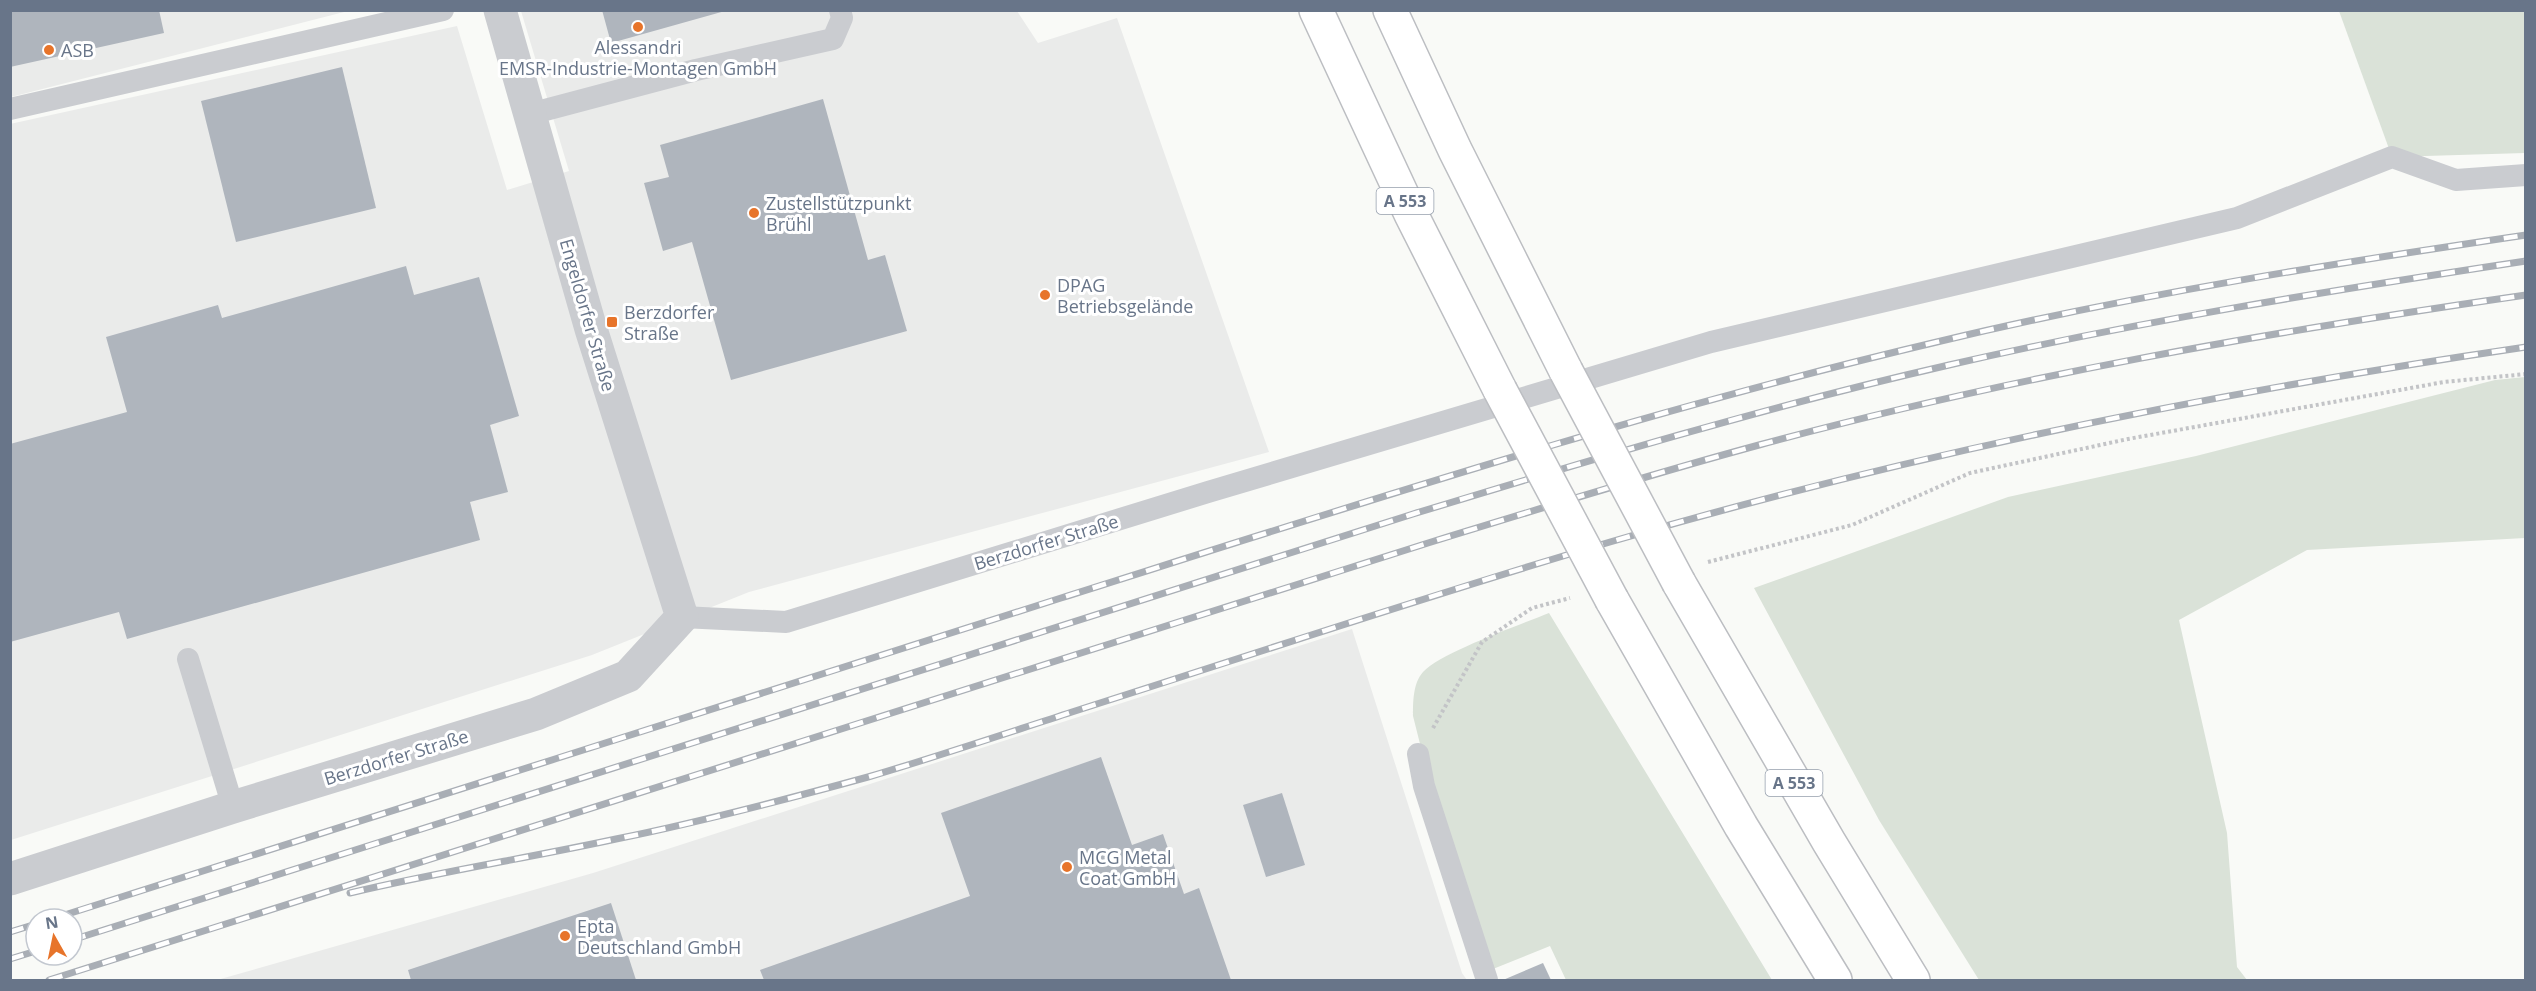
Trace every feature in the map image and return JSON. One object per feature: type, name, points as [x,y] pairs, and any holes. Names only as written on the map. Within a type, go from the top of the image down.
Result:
[{"type":"highway","name":"A 553","points":[[1316,10],[1411,214],[1500,390],[1612,600],[1742,826],[1835,981]]},
{"type":"highway","name":"A 553","points":[[1390,10],[1455,150],[1566,371],[1691,573],[1823,832],[1913,981]]},
{"type":"street","name":"Engeldorfer Straße","points":[[500,10],[591,329],[682,618]]},
{"type":"street","name":"Berzdorfer Straße","points":[[10,879],[233,807],[536,714],[628,676],[682,618]]},
{"type":"lane","points":[[10,109],[443,10]]},
{"type":"lane","points":[[530,114],[696,70],[833,39],[842,18],[840,10]]},
{"type":"lane","name":"Berzdorfer Straße","points":[[682,618],[786,622],[1208,492],[1711,342],[2237,218],[2392,157],[2456,180],[2526,175]]},
{"type":"lane","points":[[188,659],[233,807]]},
{"type":"lane","points":[[1418,754],[1424,786],[1487,981]]},
{"type":"path","points":[[1691,573],[1852,525],[1970,473],[2128,439],[2444,382],[2526,374]]},
{"type":"path","points":[[1418,754],[1482,642],[1532,608],[1578,596]]},
{"type":"shaded area","points":[[11,11],[348,11],[11,97]]},
{"type":"shaded area","points":[[521,11],[1017,11],[1038,43],[1117,18],[1269,452],[749,592],[592,655],[11,840],[10,124],[457,26],[507,190],[569,171]]},
{"type":"shaded area","points":[[2339,11],[2525,11],[2525,153],[2392,157]]},
{"type":"shaded area","points":[[2525,377],[2525,538],[2307,550],[2179,620],[2227,833],[2237,967],[2247,980],[1979,980],[1879,820],[1754,588],[2008,497],[2196,456],[2495,380]]},
{"type":"shaded area","points":[[1549,613],[1772,980],[1566,980],[1550,946],[1478,975],[1413,716],[1414,693],[1420,676],[1433,664],[1464,648]]},
{"type":"shaded area","points":[[1352,629],[1462,973],[1467,980],[217,980],[593,873]]},
{"type":"building","name":"ASB","points":[[10,10],[159,10],[164,33],[10,67]]},
{"type":"building","name":"Alessandri EMSR-Industrie-Montagen GmbH","points":[[602,10],[725,10],[725,11],[611,43]]},
{"type":"building","points":[[342,67],[376,208],[236,242],[201,101]]},
{"type":"building","name":"Zustellstützpunkt Brühl","points":[[823,99],[868,260],[885,255],[907,331],[731,380],[692,242],[663,251],[644,183],[669,177],[660,145]]},
{"type":"building","points":[[406,266],[414,295],[479,277],[519,416],[490,425],[508,492],[470,502],[480,540],[127,639],[119,612],[10,642],[10,444],[127,412],[106,337],[218,305],[222,318]]},
{"type":"building","name":"MCG Metal Coat GmbH","points":[[1101,757],[1132,845],[1163,834],[1184,894],[1199,888],[1231,980],[764,980],[760,970],[970,896],[941,813]]},
{"type":"building","points":[[1282,793],[1305,865],[1266,877],[1243,805]]},
{"type":"building","name":"Epta Deutschland GmbH","points":[[611,903],[636,980],[411,980],[408,970]]},
{"type":"building","points":[[1543,963],[1551,980],[1503,980]]},
{"type":"railway","points":[[84,909],[1279,529],[1498,461],[1719,398],[1941,341],[2086,309],[2305,269],[2526,235]]},
{"type":"railway","points":[[84,936],[1413,514],[1747,416],[1949,365],[2093,334],[2309,295],[2526,261]]},
{"type":"railway","points":[[49,980],[1428,543],[1717,456],[1948,398],[2044,377],[2333,324],[2526,295]]},
{"type":"railway","points":[[350,893],[679,825],[868,777],[1543,562],[1723,510],[1836,481],[1950,453],[2179,405],[2526,347]]},
{"type":"railway","points":[[10,932],[24,928]]},
{"type":"railway","points":[[10,959],[24,955]]},
{"type":"place","name":"Alessandri EMSR-Industrie-Montagen GmbH","points":[[638,27]]},
{"type":"place","name":"ASB","points":[[49,50]]},
{"type":"place","name":"Zustellstützpunkt Brühl","points":[[754,213]]},
{"type":"place","name":"DPAG Betriebsgelände","points":[[1045,295]]},
{"type":"place","name":"Berzdorfer Straße","points":[[612,322]]},
{"type":"place","name":"MCG Metal Coat GmbH","points":[[1067,867]]},
{"type":"place","name":"Epta Deutschland GmbH","points":[[565,936]]}]
